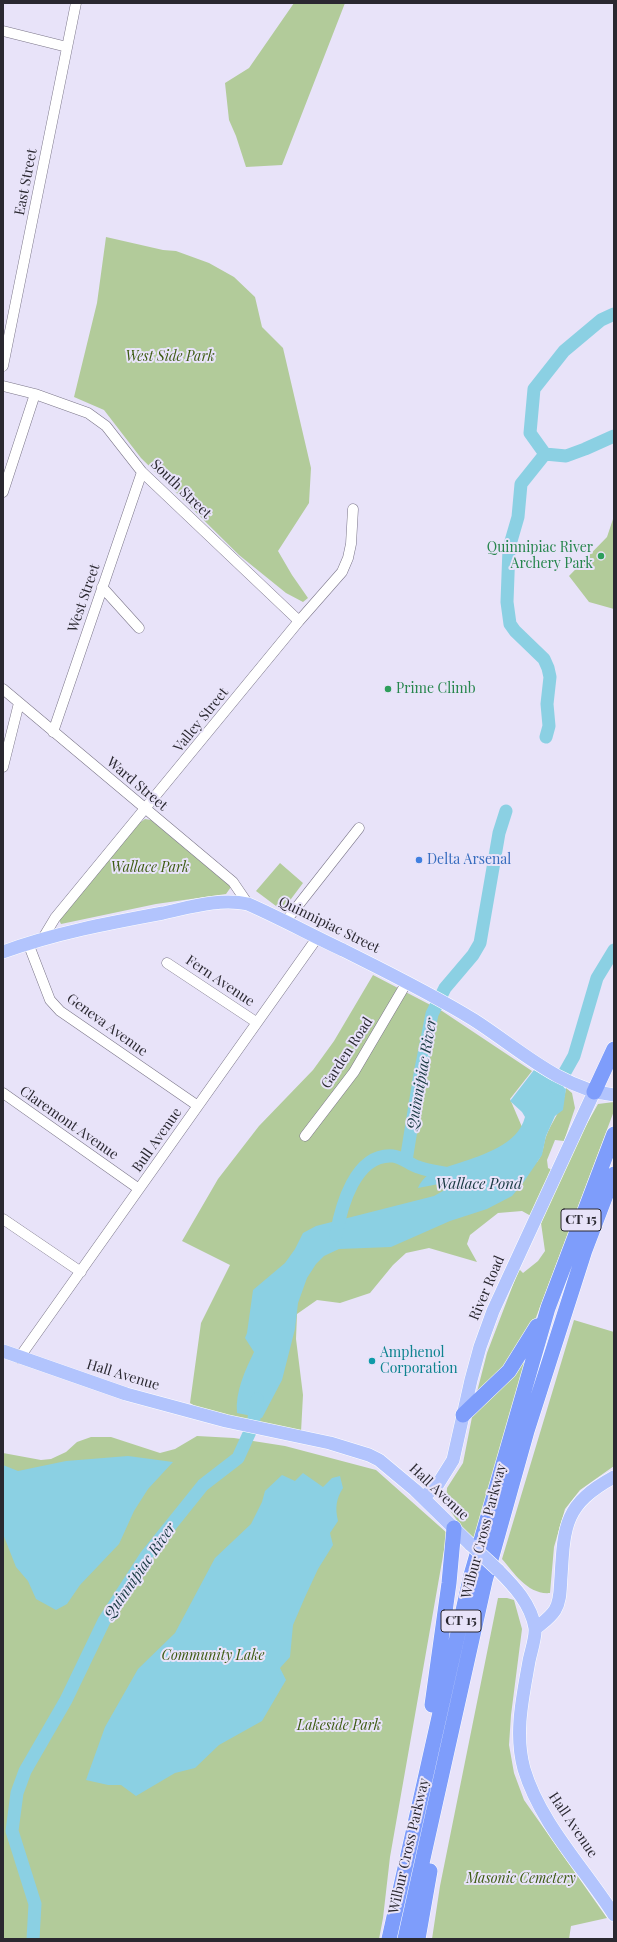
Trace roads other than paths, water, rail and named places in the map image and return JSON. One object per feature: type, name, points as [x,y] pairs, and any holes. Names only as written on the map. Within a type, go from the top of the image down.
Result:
[{"type":"highway","points":[[594,1092],[614,1049]]},
{"type":"highway","name":"Wilbur Cross Parkway","points":[[389,1939],[413,1826],[471,1575],[548,1308],[614,1134]]},
{"type":"highway","name":"Wilbur Cross Parkway","points":[[405,1939],[484,1581],[527,1431],[586,1250],[614,1174]]},
{"type":"highway","points":[[463,1415],[509,1371],[548,1308]]},
{"type":"highway","points":[[413,1826],[449,1582],[454,1528]]},
{"type":"highway","points":[[418,1939],[465,1667]]},
{"type":"main road","name":"Quinnipiac Street","points":[[3,952],[43,938],[90,926],[225,901],[248,904],[407,982],[475,1020],[523,1055],[570,1082],[594,1092],[614,1095]]},
{"type":"main road","name":"River Road","points":[[423,1498],[438,1484],[453,1460],[480,1347],[493,1311],[594,1092]]},
{"type":"main road","name":"Hall Avenue","points":[[3,1351],[19,1358],[126,1394],[226,1421],[330,1443],[369,1455],[379,1460],[423,1498],[514,1586],[524,1600],[535,1629],[520,1713],[519,1740],[523,1767],[532,1792],[544,1816],[596,1887],[614,1916]]},
{"type":"main road","points":[[535,1629],[548,1619],[555,1609],[559,1599],[563,1544],[571,1514],[587,1493],[614,1477]]},
{"type":"street","name":"East Street","points":[[3,366],[76,3]]},
{"type":"street","points":[[3,31],[67,47]]},
{"type":"street","name":"South Street","points":[[3,386],[35,394],[88,413],[106,426],[142,472],[299,621]]},
{"type":"street","points":[[3,492],[35,394]]},
{"type":"street","name":"West Street","points":[[53,732],[142,472]]},
{"type":"street","name":"Valley Street","points":[[43,938],[56,918],[146,810],[299,621],[342,572],[348,558],[351,544],[353,509]]},
{"type":"street","points":[[102,587],[139,628]]},
{"type":"street","name":"Ward Street","points":[[3,690],[233,882],[248,904]]},
{"type":"street","points":[[3,767],[19,703]]},
{"type":"street","points":[[285,922],[359,828]]},
{"type":"street","name":"Bull Avenue","points":[[19,1358],[317,938]]},
{"type":"street","name":"Geneva Avenue","points":[[28,943],[50,1000],[60,1011],[198,1106]]},
{"type":"street","name":"Fern Avenue","points":[[167,963],[256,1022]]},
{"type":"street","name":"Garden Road","points":[[305,1136],[354,1072],[407,982]]},
{"type":"street","name":"Claremont Avenue","points":[[3,1093],[139,1189]]},
{"type":"street","points":[[3,1219],[81,1272]]},
{"type":"water","name":"Wallace Pond","points":[[534,1070],[566,1089],[563,1110],[555,1116],[546,1136],[542,1155],[523,1183],[512,1196],[487,1209],[450,1221],[391,1247],[339,1249],[324,1256],[316,1264],[307,1278],[298,1303],[295,1329],[282,1380],[262,1418],[237,1413],[239,1389],[254,1352],[245,1338],[253,1290],[285,1263],[295,1249],[303,1233],[316,1226],[434,1196],[450,1187],[452,1183],[449,1182],[418,1188],[425,1177],[435,1171],[498,1148],[515,1135],[521,1127],[525,1117],[522,1112],[510,1101]]},
{"type":"water","points":[[128,1456],[173,1462],[148,1489],[134,1511],[119,1544],[80,1585],[67,1604],[56,1610],[36,1599],[28,1581],[16,1567],[3,1534],[3,1465],[18,1471],[66,1461]]},
{"type":"water","points":[[303,1473],[323,1487],[332,1478],[340,1476],[343,1488],[337,1504],[338,1521],[330,1533],[333,1545],[318,1569],[293,1625],[290,1657],[280,1668],[286,1680],[262,1721],[219,1745],[195,1768],[175,1773],[136,1796],[121,1785],[108,1785],[86,1780],[105,1727],[138,1669],[175,1633],[215,1558],[251,1524],[262,1502],[265,1491],[282,1475],[295,1481]]},
{"type":"waterway","name":"Quinnipiac River","points":[[614,314],[601,320],[564,351],[534,389],[530,433],[545,454],[566,456],[614,436]]},
{"type":"waterway","name":"Quinnipiac River","points":[[545,454],[521,484],[518,517],[509,548],[507,602],[510,624],[515,631],[544,659],[548,668],[550,677],[547,704],[549,726],[546,737]]},
{"type":"waterway","name":"Quinnipiac River","points":[[406,1161],[420,1074],[432,1014],[445,988],[473,955],[480,943],[499,833],[506,811]]},
{"type":"waterway","name":"Quinnipiac River","points":[[556,1088],[574,1056],[597,978],[614,950]]},
{"type":"waterway","name":"Quinnipiac River","points":[[336,1235],[346,1197],[352,1184],[360,1172],[369,1163],[380,1157],[393,1156],[415,1166],[450,1174]]},
{"type":"waterway","name":"Quinnipiac River","points":[[33,1939],[35,1904],[12,1831],[17,1793],[25,1771],[66,1700],[104,1621],[146,1556],[203,1485],[238,1458],[253,1425],[257,1399]]},
{"type":"place","name":"Quinnipiac River Archery Park","points":[[601,556]]},
{"type":"place","name":"Prime Climb","points":[[388,689]]},
{"type":"place","name":"Delta Arsenal","points":[[419,860]]},
{"type":"place","name":"Amphenol Corporation","points":[[372,1361]]},
{"type":"park label","name":"West Side Park","points":[[170,357]]},
{"type":"park label","name":"Wallace Park","points":[[150,868]]},
{"type":"park label","name":"Community Lake","points":[[213,1656]]},
{"type":"park label","name":"Lakeside Park","points":[[339,1726]]},
{"type":"park label","name":"Masonic Cemetery","points":[[521,1879]]}]
